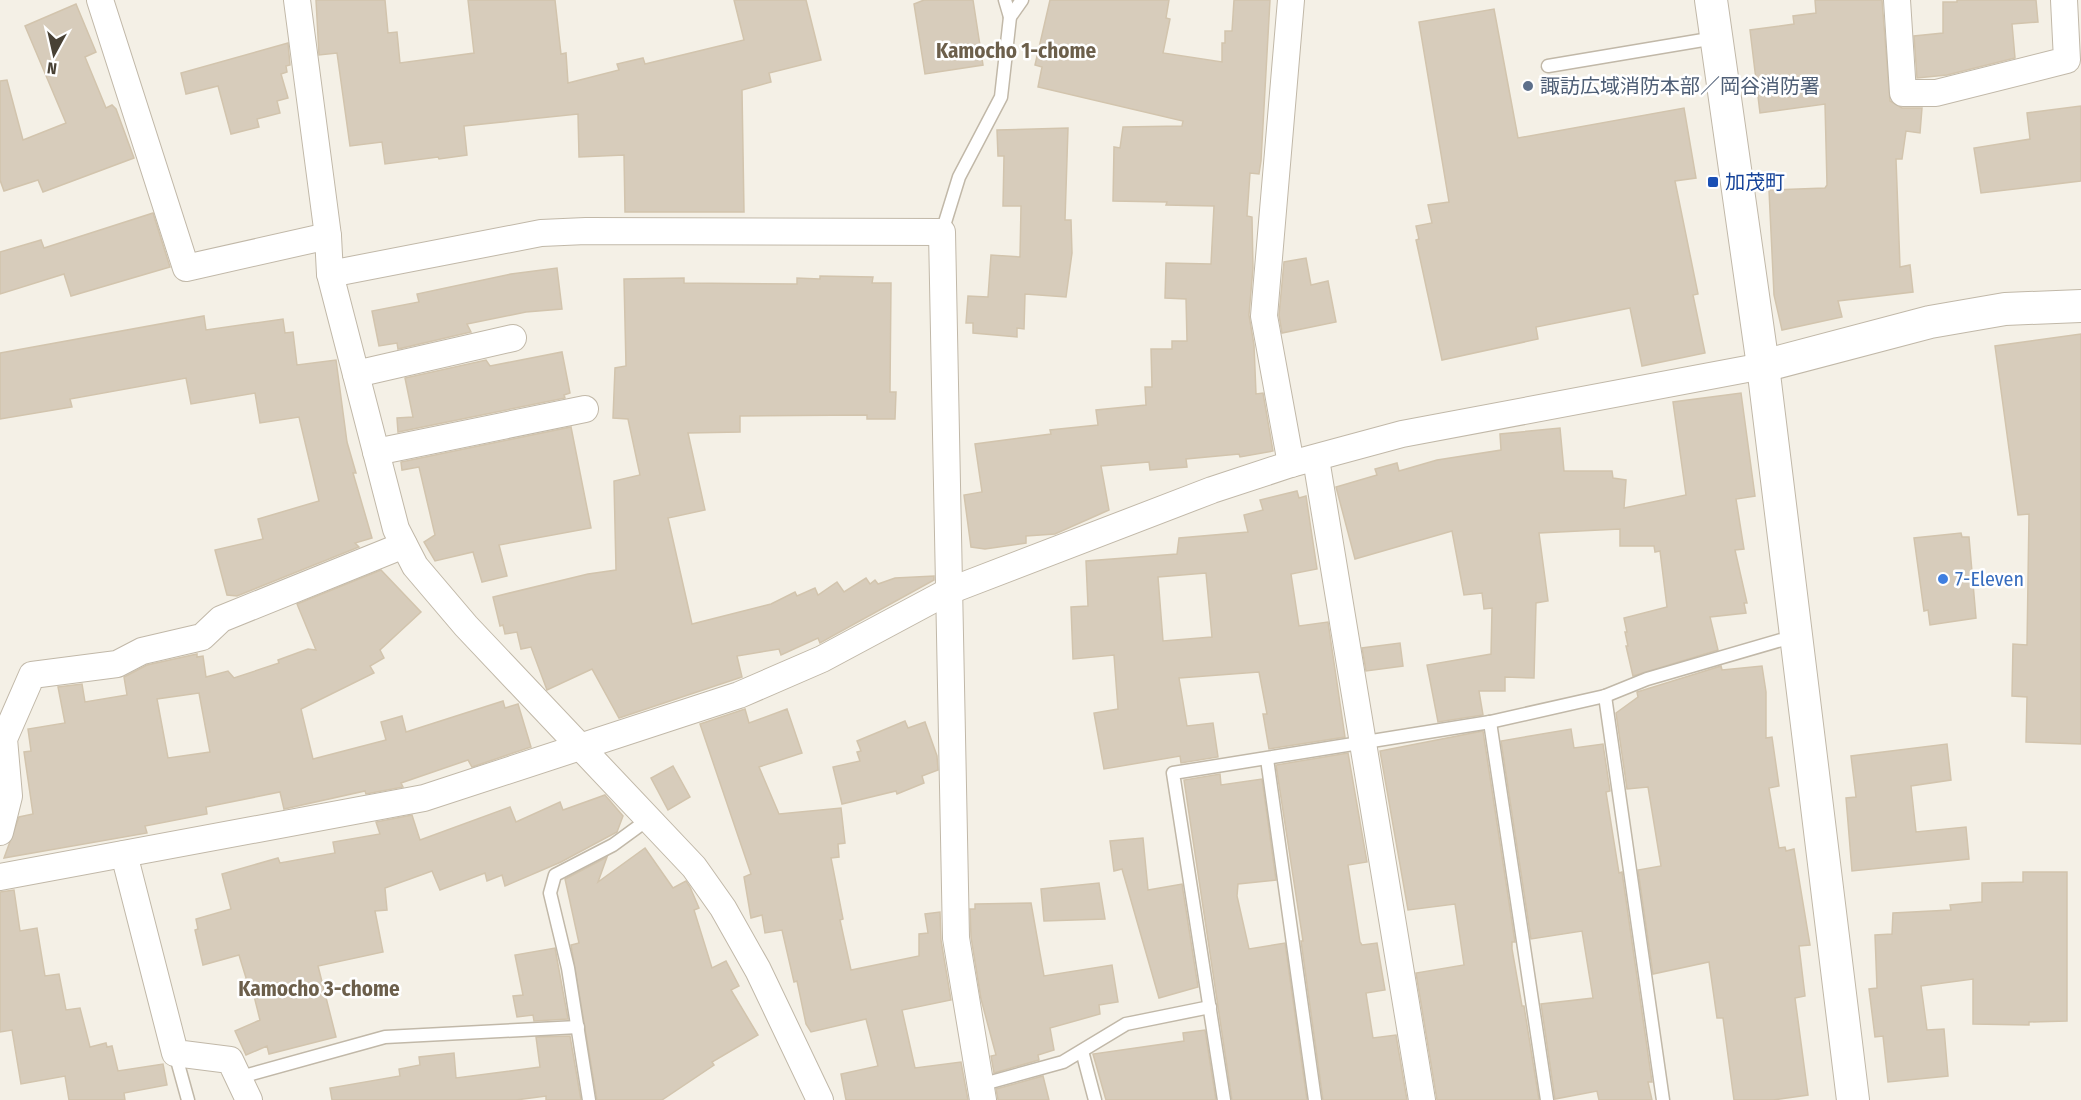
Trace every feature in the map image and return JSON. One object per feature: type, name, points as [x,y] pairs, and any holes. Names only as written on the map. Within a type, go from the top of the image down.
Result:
[{"type":"street","points":[[100,0],[186,268],[328,236]]},
{"type":"street","points":[[297,0],[328,236],[330,274],[396,529],[415,566],[465,627],[650,818],[694,867],[723,908],[758,970],[820,1100]]},
{"type":"street","points":[[1291,0],[1264,316],[1291,464]]},
{"type":"street","points":[[1711,0],[1763,366],[1853,1100]]},
{"type":"street","points":[[1897,0],[1903,93],[1936,93],[2067,60],[2064,0]]},
{"type":"street","points":[[330,274],[542,233],[586,231],[942,232],[956,938],[981,1093]]},
{"type":"street","points":[[0,877],[424,798],[581,748],[740,695],[822,659],[949,591],[1212,490],[1291,464],[1402,434],[1763,366],[1930,322],[2005,309],[2081,306]]},
{"type":"street","points":[[356,374],[513,338]]},
{"type":"street","points":[[376,452],[585,409]]},
{"type":"street","points":[[1316,459],[1422,1100]]},
{"type":"street","points":[[0,832],[9,796],[4,739],[32,675],[117,664],[142,651],[202,637],[221,619],[404,545]]},
{"type":"street","points":[[124,854],[175,1053],[230,1060],[243,1089]]},
{"type":"lane","points":[[942,232],[959,177],[1000,97],[1010,17],[1005,0]]},
{"type":"lane","points":[[1010,17],[1022,0]]},
{"type":"lane","points":[[1548,66],[1717,38]]},
{"type":"lane","points":[[1224,1100],[1173,773],[1490,722],[1605,696],[1647,679],[1797,635]]},
{"type":"lane","points":[[1605,696],[1663,1100]]},
{"type":"lane","points":[[1490,722],[1547,1100]]},
{"type":"lane","points":[[1267,759],[1315,1100]]},
{"type":"lane","points":[[588,1100],[568,968],[550,893],[555,875],[613,845],[650,818]]},
{"type":"lane","points":[[981,1093],[1063,1062],[1126,1024],[1210,1007]]},
{"type":"lane","points":[[243,1089],[385,1037],[578,1027]]},
{"type":"lane","points":[[1082,1051],[1095,1100]]},
{"type":"lane","points":[[175,1053],[188,1100]]},
{"type":"building","points":[[316,0],[385,0],[388,33],[397,32],[400,63],[474,53],[468,0],[555,0],[561,54],[566,53],[568,83],[619,70],[617,64],[643,58],[645,64],[744,40],[734,0],[806,0],[821,60],[769,73],[771,82],[742,90],[744,212],[625,212],[624,155],[579,157],[578,114],[464,126],[467,155],[439,159],[438,157],[385,164],[382,142],[350,146],[337,53],[319,55]]},
{"type":"building","points":[[924,0],[973,0],[983,65],[925,74],[914,4]]},
{"type":"building","points":[[1050,0],[1169,0],[1166,18],[1170,19],[1163,53],[1222,62],[1222,43],[1225,43],[1225,31],[1232,31],[1234,0],[1270,0],[1261,161],[1259,174],[1250,173],[1247,216],[1252,217],[1253,268],[1249,315],[1254,345],[1256,394],[1263,393],[1273,451],[1240,457],[1239,454],[1186,459],[1187,467],[1150,470],[1149,462],[1101,466],[1109,510],[1055,534],[1026,536],[1026,543],[985,549],[971,547],[964,495],[982,492],[975,444],[1051,434],[1050,430],[1098,425],[1096,410],[1146,405],[1145,387],[1152,387],[1151,349],[1172,349],[1172,341],[1187,341],[1186,299],[1165,298],[1166,263],[1211,264],[1214,206],[1113,201],[1114,147],[1120,148],[1123,127],[1182,126],[1183,121],[1038,87],[1042,67],[1035,65]]},
{"type":"building","points":[[1815,0],[1882,0],[1890,101],[1902,108],[1922,108],[1920,133],[1906,131],[1902,159],[1896,159],[1900,267],[1910,265],[1913,292],[1838,301],[1842,317],[1782,330],[1774,295],[1769,190],[1825,188],[1827,185],[1825,104],[1760,113],[1750,30],[1794,24],[1793,16],[1816,13]]},
{"type":"building","points":[[1957,0],[2036,0],[2038,22],[2012,24],[2015,58],[1947,75],[1917,78],[1914,36],[1943,33],[1943,2],[1957,2]]},
{"type":"building","points":[[76,4],[96,52],[85,57],[106,108],[112,105],[116,109],[134,158],[43,192],[38,180],[4,191],[0,180],[0,81],[7,80],[23,140],[66,123],[25,26]]},
{"type":"building","points":[[1494,9],[1518,138],[1684,108],[1696,178],[1675,181],[1698,294],[1693,295],[1705,353],[1642,366],[1630,308],[1536,327],[1538,339],[1442,360],[1416,240],[1419,239],[1416,226],[1432,223],[1428,205],[1449,202],[1419,22]]},
{"type":"building","points":[[288,43],[290,65],[286,66],[287,72],[281,74],[288,98],[277,101],[280,113],[257,119],[259,127],[231,134],[218,86],[186,94],[181,73]]},
{"type":"building","points":[[2081,106],[2081,181],[1981,193],[1974,148],[2030,139],[2027,113]]},
{"type":"building","points":[[1068,128],[1065,220],[1071,220],[1072,253],[1066,297],[1025,294],[1024,329],[1017,328],[1017,337],[973,333],[973,323],[966,323],[968,296],[988,297],[991,255],[1020,257],[1021,206],[1003,206],[1004,156],[998,156],[997,130]]},
{"type":"building","points":[[153,213],[170,267],[71,296],[64,274],[0,294],[0,252],[41,240],[44,248]]},
{"type":"building","points":[[1306,258],[1311,285],[1328,281],[1336,322],[1282,333],[1279,315],[1284,262]]},
{"type":"building","points":[[557,268],[562,309],[526,312],[467,324],[471,332],[398,349],[397,343],[379,346],[372,311],[419,302],[417,294],[511,274]]},
{"type":"building","points":[[820,276],[873,277],[872,283],[891,283],[890,392],[896,392],[895,419],[867,419],[867,415],[740,416],[740,432],[688,433],[705,510],[668,518],[692,624],[771,604],[795,592],[797,596],[815,588],[818,595],[837,582],[844,592],[866,578],[870,584],[875,580],[878,584],[895,578],[934,576],[934,580],[820,643],[818,638],[781,655],[779,649],[737,656],[742,677],[619,718],[592,669],[547,690],[531,647],[521,649],[517,632],[505,634],[503,625],[500,626],[493,597],[588,574],[616,570],[614,481],[640,475],[628,419],[613,418],[615,368],[626,366],[624,279],[684,278],[684,283],[797,284],[797,278],[820,279]]},
{"type":"building","points":[[204,316],[206,330],[283,319],[285,333],[293,332],[297,365],[336,360],[347,442],[356,473],[353,473],[372,538],[355,543],[359,547],[237,596],[227,595],[215,550],[263,539],[258,519],[319,501],[299,417],[260,423],[255,393],[191,404],[186,378],[70,399],[72,407],[0,419],[0,353]]},
{"type":"building","points":[[2081,334],[2081,744],[2026,742],[2027,697],[2012,696],[2013,644],[2027,645],[2029,514],[2018,515],[1995,346]]},
{"type":"building","points":[[562,352],[570,393],[564,395],[565,398],[398,432],[397,418],[413,417],[405,378],[486,360],[490,366]]},
{"type":"building","points":[[1741,393],[1755,496],[1736,499],[1744,549],[1735,550],[1747,603],[1744,603],[1746,613],[1710,617],[1718,650],[1633,676],[1626,646],[1628,646],[1624,618],[1667,607],[1660,551],[1655,552],[1654,546],[1620,546],[1620,529],[1539,533],[1548,601],[1536,603],[1534,678],[1505,677],[1505,691],[1479,691],[1483,715],[1438,722],[1427,665],[1491,654],[1492,608],[1484,609],[1482,593],[1464,595],[1452,531],[1355,559],[1336,487],[1377,475],[1375,469],[1397,463],[1399,471],[1437,460],[1501,450],[1500,434],[1560,428],[1564,471],[1612,471],[1613,478],[1626,480],[1624,508],[1686,495],[1673,402]]},
{"type":"building","points":[[571,427],[591,528],[499,545],[507,576],[482,582],[473,552],[435,561],[424,542],[435,535],[419,467],[402,470],[401,462]]},
{"type":"building","points":[[1297,491],[1299,498],[1306,496],[1317,569],[1291,574],[1299,626],[1328,622],[1345,737],[1269,749],[1263,714],[1267,714],[1259,672],[1179,678],[1187,726],[1213,723],[1218,757],[1181,763],[1180,756],[1104,769],[1094,713],[1118,709],[1114,655],[1073,659],[1071,607],[1088,606],[1086,561],[1177,554],[1179,538],[1248,532],[1244,515],[1263,510],[1260,500]],"holes":[[[1206,573],[1212,637],[1163,641],[1158,577]]]},
{"type":"building","name":"7-Eleven","points":[[1961,533],[1962,537],[1969,537],[1976,618],[1930,625],[1928,610],[1924,611],[1914,538]]},
{"type":"building","points":[[381,570],[421,612],[380,650],[384,658],[370,666],[374,673],[301,709],[313,759],[386,740],[381,722],[402,716],[406,732],[503,701],[505,708],[518,704],[531,747],[472,767],[468,760],[401,783],[403,787],[366,794],[365,791],[284,809],[280,792],[206,807],[207,814],[145,826],[147,833],[4,858],[19,817],[33,814],[24,752],[31,751],[28,729],[65,723],[58,687],[82,684],[85,702],[127,695],[124,677],[147,665],[197,654],[197,657],[203,656],[206,677],[228,671],[234,678],[279,663],[278,660],[308,649],[316,650],[297,604]],"holes":[[[199,693],[210,752],[168,758],[157,699]]]},
{"type":"building","points":[[1400,643],[1403,666],[1366,671],[1362,648]]},
{"type":"building","points":[[1721,666],[1722,670],[1762,666],[1766,692],[1766,738],[1772,737],[1779,786],[1769,788],[1779,848],[1785,847],[1786,851],[1794,849],[1810,945],[1799,946],[1805,996],[1795,998],[1808,1095],[1773,1100],[1734,1100],[1723,1018],[1717,1018],[1709,962],[1653,974],[1638,870],[1661,866],[1648,787],[1627,789],[1616,713],[1638,697],[1637,692]]},
{"type":"building","points":[[745,709],[749,723],[787,709],[802,753],[759,767],[779,814],[841,808],[845,843],[838,844],[839,857],[831,858],[843,919],[840,920],[851,970],[919,956],[919,934],[928,933],[925,914],[940,912],[941,940],[951,1000],[902,1010],[915,1068],[961,1062],[968,1100],[846,1100],[841,1074],[878,1066],[866,1019],[811,1032],[806,1024],[797,981],[794,982],[782,930],[765,933],[762,915],[751,918],[744,877],[751,874],[700,724]]},
{"type":"building","points":[[905,721],[908,728],[925,722],[937,756],[938,770],[922,776],[924,783],[897,794],[896,791],[842,804],[833,767],[860,761],[857,752],[861,751],[857,741]]},
{"type":"building","points":[[1571,729],[1574,748],[1603,744],[1610,791],[1606,792],[1619,873],[1622,872],[1652,1082],[1648,1082],[1652,1100],[1599,1100],[1597,1091],[1555,1099],[1541,1004],[1593,998],[1582,931],[1531,939],[1501,741]]},
{"type":"building","points":[[1483,731],[1515,942],[1512,942],[1512,949],[1539,1100],[1437,1100],[1416,973],[1464,965],[1455,904],[1408,910],[1380,751]]},
{"type":"building","points":[[1947,744],[1951,780],[1911,786],[1916,832],[1966,827],[1969,859],[1852,871],[1846,798],[1856,797],[1851,756]]},
{"type":"building","points":[[1348,753],[1367,862],[1348,865],[1360,942],[1362,945],[1377,943],[1385,990],[1366,993],[1373,1038],[1396,1035],[1407,1100],[1323,1100],[1301,941],[1303,941],[1276,765]]},
{"type":"building","points":[[673,766],[690,797],[668,810],[651,778]]},
{"type":"building","points":[[1220,774],[1221,785],[1262,779],[1276,880],[1238,884],[1237,896],[1249,949],[1285,943],[1307,1100],[1232,1100],[1184,780]]},
{"type":"building","points":[[605,795],[623,816],[617,832],[561,862],[505,886],[502,875],[487,881],[485,873],[440,890],[432,871],[385,888],[387,910],[375,911],[383,952],[318,966],[336,1037],[269,1054],[267,1046],[246,1055],[235,1031],[260,1020],[250,980],[247,981],[239,955],[203,965],[195,930],[198,929],[196,919],[231,909],[222,874],[278,858],[280,863],[335,853],[333,842],[380,834],[376,822],[412,815],[420,840],[510,807],[516,822],[560,802],[563,810]]},
{"type":"building","points":[[1143,838],[1148,890],[1182,884],[1198,987],[1159,998],[1122,869],[1114,871],[1110,841]]},
{"type":"building","points":[[645,848],[673,888],[686,881],[690,887],[699,908],[694,910],[712,968],[726,961],[739,986],[731,990],[758,1035],[712,1062],[714,1065],[662,1100],[597,1100],[571,945],[579,943],[565,879],[607,857],[598,882]]},
{"type":"building","points":[[2023,872],[2067,872],[2067,1021],[2029,1022],[2029,1025],[1973,1024],[1973,979],[1921,986],[1927,1030],[1944,1029],[1948,1076],[1888,1082],[1883,1036],[1875,1037],[1869,989],[1877,988],[1875,935],[1892,934],[1893,913],[1951,910],[1950,905],[1982,902],[1982,883],[2023,882]]},
{"type":"building","points":[[1099,883],[1105,919],[1044,921],[1041,889]]},
{"type":"building","points":[[14,890],[20,931],[37,928],[45,976],[59,974],[66,1010],[80,1008],[90,1047],[106,1043],[107,1047],[112,1046],[118,1071],[163,1064],[167,1085],[124,1093],[125,1100],[69,1100],[65,1076],[21,1084],[12,1030],[0,1032],[0,892]]},
{"type":"building","points":[[1031,903],[1044,976],[1112,965],[1118,1002],[1099,1005],[1100,1014],[1050,1028],[1054,1050],[1038,1055],[1039,1060],[994,1073],[991,1056],[996,1055],[981,999],[971,937],[970,909],[975,909],[975,904]]},
{"type":"building","points":[[555,948],[568,1019],[534,1021],[533,1015],[517,1017],[513,996],[523,995],[515,955]]},
{"type":"building","points":[[1205,1030],[1216,1100],[1106,1100],[1093,1054],[1184,1041],[1183,1033]]},
{"type":"building","points":[[570,1036],[581,1100],[546,1100],[546,1096],[516,1100],[332,1100],[330,1088],[400,1076],[399,1069],[420,1065],[419,1057],[454,1053],[456,1078],[540,1067],[536,1037]]},
{"type":"building","points":[[1043,1076],[1049,1100],[998,1100],[996,1089]]},
{"type":"place","name":"諏訪広域消防本部／岡谷消防署","points":[[1528,86]]},
{"type":"place","name":"加茂町","points":[[1713,182]]},
{"type":"place","name":"7-Eleven","points":[[1943,579]]},
{"type":"district","name":"Kamocho 1-chome","points":[[1016,51]]},
{"type":"district","name":"Kamocho 3-chome","points":[[319,989]]}]
